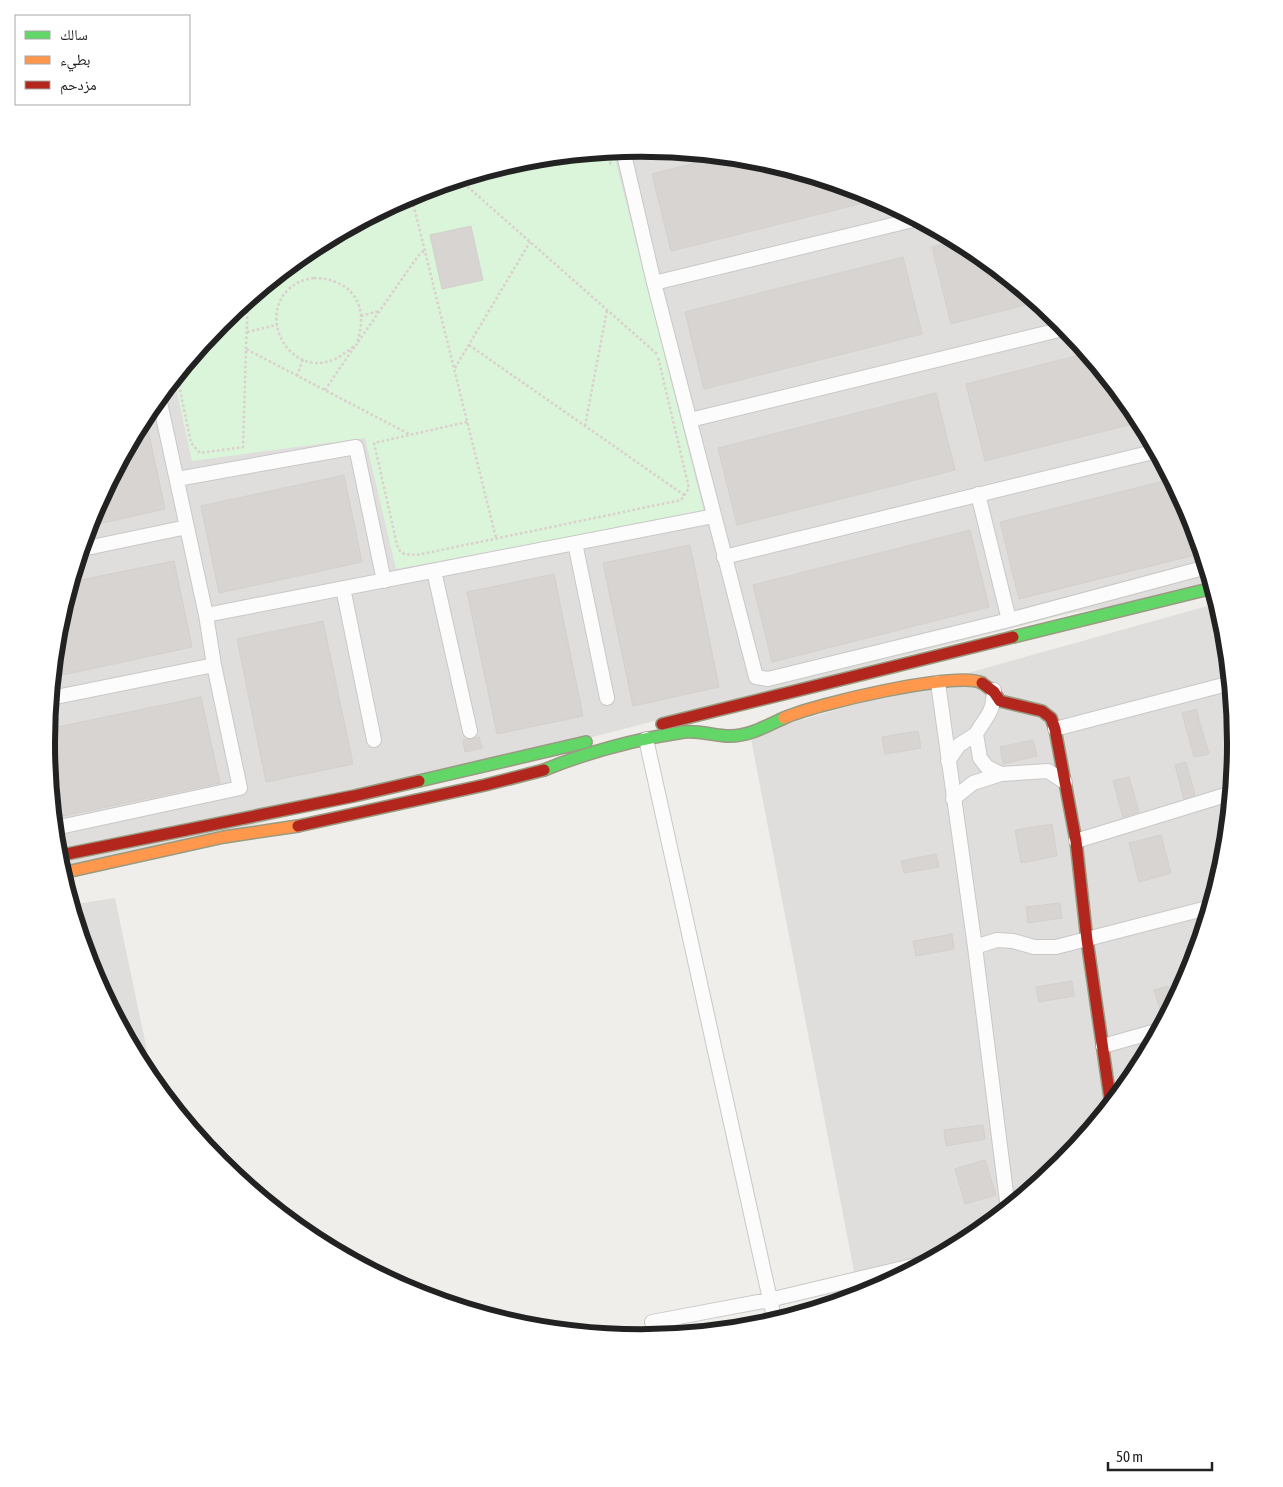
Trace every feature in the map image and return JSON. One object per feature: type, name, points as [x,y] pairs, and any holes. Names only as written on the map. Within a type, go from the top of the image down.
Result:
[{"type":"street","points":[[625,157],[654,283],[753,672],[756,677],[768,679],[1009,620],[1201,569]]},
{"type":"street","points":[[654,283],[908,221]]},
{"type":"street","points":[[690,420],[1057,330]]},
{"type":"street","points":[[61,827],[240,788],[188,527],[161,408]]},
{"type":"street","points":[[177,479],[356,447],[384,581]]},
{"type":"street","points":[[724,557],[1150,453]]},
{"type":"street","points":[[978,494],[1009,620]]},
{"type":"street","points":[[206,615],[714,516]]},
{"type":"street","points":[[89,548],[188,527]]},
{"type":"street","points":[[575,544],[607,698]]},
{"type":"street","points":[[434,571],[470,731]]},
{"type":"street","points":[[343,588],[374,740]]},
{"type":"street","points":[[65,854],[364,794],[749,704],[1207,589]]},
{"type":"street","points":[[57,697],[214,665]]},
{"type":"street","points":[[69,871],[224,837],[291,827],[476,787],[542,771],[571,759],[646,739],[687,732],[730,736],[750,734],[799,710],[851,697],[945,681],[966,679],[980,681],[994,691],[1000,701],[1042,711],[1051,718],[1055,730],[1076,841],[1087,940],[1110,1097]]},
{"type":"street","points":[[938,683],[1007,1202]]},
{"type":"street","points":[[1055,730],[1225,685]]},
{"type":"street","points":[[948,761],[959,745],[976,734],[988,716],[993,705],[994,691]]},
{"type":"street","points":[[976,734],[980,758],[987,767],[1001,774]]},
{"type":"street","points":[[646,739],[773,1315]]},
{"type":"street","points":[[954,799],[973,783],[1001,774],[1048,771],[1065,782]]},
{"type":"street","points":[[1076,841],[1226,796]]},
{"type":"street","points":[[974,947],[997,940],[1013,941],[1034,947],[1056,947],[1204,909]]},
{"type":"street","points":[[1103,1046],[1152,1032]]},
{"type":"street","points":[[652,1322],[769,1300],[905,1268]]},
{"type":"path","points":[[609,158],[612,171]]},
{"type":"path","points":[[465,184],[657,354]]},
{"type":"path","points":[[413,204],[496,538]]},
{"type":"path","points":[[454,370],[530,242]]},
{"type":"path","points":[[325,390],[418,256],[425,250]]},
{"type":"path","points":[[314,278],[327,278],[340,283],[351,292],[358,303],[361,316],[357,344],[334,360],[321,363],[303,360],[293,354],[283,344],[277,331],[276,316],[280,302],[288,290],[300,282],[314,278]]},
{"type":"path","points":[[179,383],[191,443],[200,453],[243,448],[247,310]]},
{"type":"path","points":[[361,316],[381,310]]},
{"type":"path","points":[[585,426],[607,310]]},
{"type":"path","points":[[246,332],[277,325]]},
{"type":"path","points":[[469,345],[684,495]]},
{"type":"path","points":[[467,422],[374,443],[398,549],[404,554],[417,555],[681,500],[689,488],[655,345]]},
{"type":"path","points":[[246,349],[410,434]]},
{"type":"path","points":[[297,376],[303,360]]},
{"type":"shaded area","points":[[603,158],[680,158],[756,168],[830,188],[901,217],[935,236],[999,278],[1056,329],[1082,357],[1107,386],[1129,418],[1168,484],[1197,555],[1207,590],[1070,613],[70,873],[60,820],[56,782],[56,705],[60,667],[66,629],[86,555],[115,484],[134,450],[176,386],[201,357],[227,329],[284,278],[348,236],[382,217],[453,188],[490,177],[527,168]]},
{"type":"shaded area","points":[[1211,605],[1217,629],[1227,705],[1227,782],[1223,820],[1217,858],[1197,932],[1168,1003],[1149,1037],[1107,1101],[1056,1158],[1028,1184],[999,1209],[935,1251],[901,1270],[857,1288],[750,734]]},
{"type":"shaded area","points":[[115,898],[149,1061],[115,1003],[86,932],[78,904]]},
{"type":"green space","points":[[615,158],[704,512],[396,569],[365,438],[192,461],[176,387],[227,329],[284,278],[348,236],[382,217],[453,188],[527,168],[565,162]]},
{"type":"building","points":[[705,161],[718,162],[756,168],[793,177],[830,188],[866,202],[671,251],[652,174]]},
{"type":"building","points":[[471,226],[483,280],[442,289],[430,235]]},
{"type":"building","points":[[946,243],[999,278],[1029,304],[951,324],[932,247]]},
{"type":"building","points":[[903,257],[922,334],[704,389],[685,312]]},
{"type":"building","points":[[1080,355],[1107,386],[1133,424],[985,461],[966,384]]},
{"type":"building","points":[[936,393],[955,470],[737,525],[718,448]]},
{"type":"building","points":[[148,428],[165,509],[98,524],[115,484]]},
{"type":"building","points":[[344,475],[362,562],[219,593],[201,506]]},
{"type":"building","points":[[1166,480],[1197,555],[1019,599],[1000,522]]},
{"type":"building","points":[[970,530],[989,607],[772,662],[753,585]]},
{"type":"building","points":[[690,545],[719,687],[633,706],[603,563]]},
{"type":"building","points":[[174,561],[192,647],[59,676],[66,629],[78,580]]},
{"type":"building","points":[[554,574],[583,716],[497,734],[467,592]]},
{"type":"building","points":[[323,621],[353,764],[266,782],[237,639]]},
{"type":"building","points":[[201,697],[220,783],[60,817],[56,782],[55,727]]},
{"type":"building","points":[[1196,709],[1209,754],[1194,757],[1182,713]]},
{"type":"building","points":[[918,731],[921,748],[885,754],[882,737]]},
{"type":"building","points":[[479,737],[482,748],[465,752],[463,740]]},
{"type":"building","points":[[1033,740],[1037,756],[1003,764],[1000,747]]},
{"type":"building","points":[[1186,762],[1195,795],[1184,799],[1175,765]]},
{"type":"building","points":[[1129,777],[1139,812],[1123,817],[1113,781]]},
{"type":"building","points":[[1052,824],[1057,856],[1021,863],[1015,830]]},
{"type":"building","points":[[1161,835],[1171,873],[1139,882],[1129,843]]},
{"type":"building","points":[[936,854],[939,867],[904,873],[901,861]]},
{"type":"building","points":[[1060,903],[1062,918],[1028,923],[1026,907]]},
{"type":"building","points":[[952,934],[954,949],[916,956],[913,941]]},
{"type":"building","points":[[1072,981],[1074,996],[1039,1002],[1036,987]]},
{"type":"building","points":[[1168,986],[1171,996],[1161,1015],[1154,990]]},
{"type":"building","points":[[983,1125],[985,1139],[946,1146],[944,1130]]},
{"type":"building","points":[[985,1160],[996,1195],[965,1204],[955,1169]]},
{"type":"traffic: fast","points":[[1013,637],[1207,589]]},
{"type":"traffic: fast","points":[[544,770],[595,752],[648,738],[684,732],[737,736],[758,730],[784,718]]},
{"type":"traffic: fast","points":[[419,781],[586,742]]},
{"type":"traffic: slow","points":[[784,718],[823,705],[916,685],[968,680],[982,683]]},
{"type":"traffic: slow","points":[[69,871],[224,837],[298,826]]},
{"type":"traffic: jam","points":[[662,724],[1013,637]]},
{"type":"traffic: jam","points":[[982,683],[994,692],[1000,701],[1042,711],[1051,718],[1055,729],[1076,841],[1087,940],[1110,1097]]},
{"type":"traffic: jam","points":[[298,826],[485,785],[544,770]]},
{"type":"traffic: jam","points":[[65,854],[419,781]]}]
